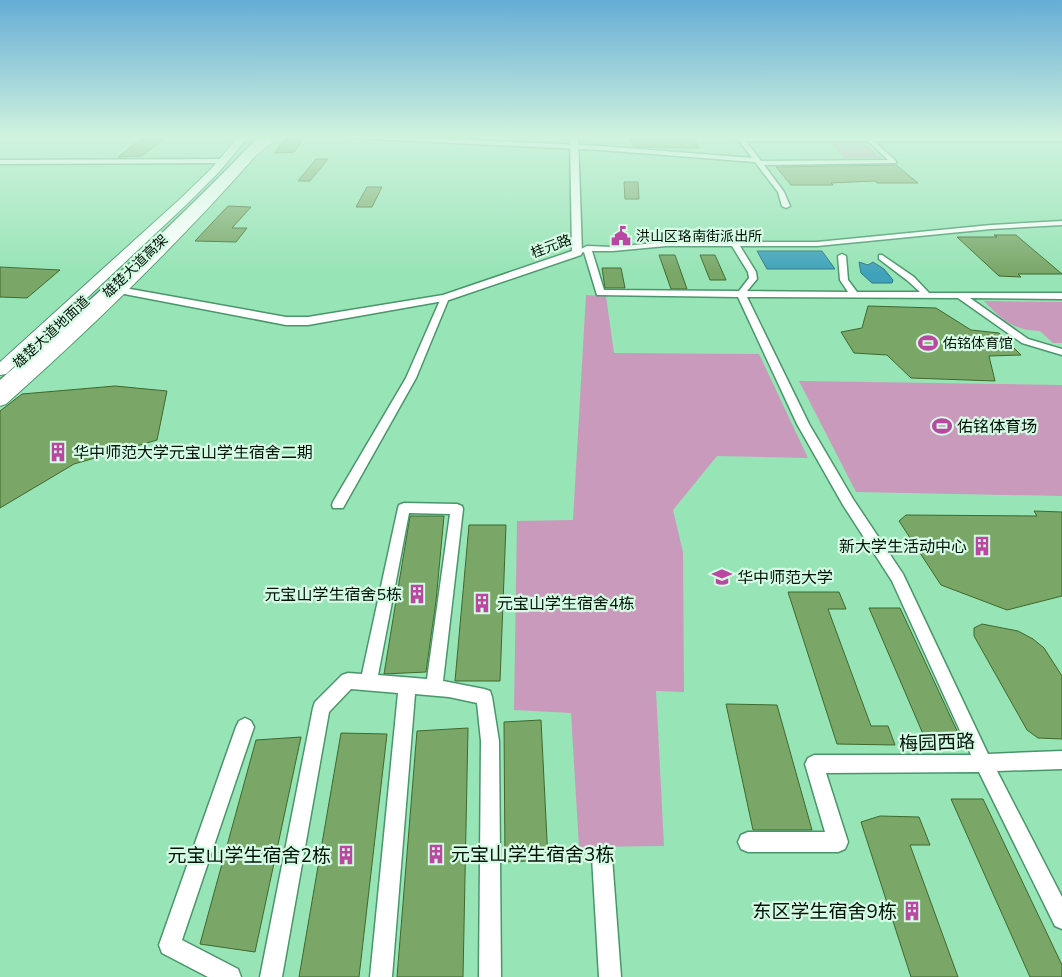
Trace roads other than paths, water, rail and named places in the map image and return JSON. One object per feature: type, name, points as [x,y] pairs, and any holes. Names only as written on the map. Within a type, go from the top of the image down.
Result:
[{"type":"highway","name":"雄楚大道高架","points":[[0,377],[213,182]]},
{"type":"highway","name":"雄楚大道高架","points":[[0,390],[94,306],[221,182]]},
{"type":"main road","name":"雄楚大道地面道","points":[[0,370],[26,348],[203,182]]},
{"type":"main road","name":"雄楚大道地面道","points":[[0,400],[76,333],[228,182]]},
{"type":"street","points":[[577,182],[582,251],[600,293],[743,292],[1062,296]]},
{"type":"street","points":[[773,182],[781,192],[786,206]]},
{"type":"street","name":"桂元路","points":[[118,290],[267,318],[308,322],[445,298],[582,251],[666,244],[817,244],[982,228],[1062,223]]},
{"type":"street","points":[[734,243],[752,272],[753,279],[744,288],[743,292],[803,424],[848,502],[898,578],[983,762],[1062,919]]},
{"type":"street","points":[[842,256],[844,280],[854,294]]},
{"type":"street","points":[[882,257],[911,279],[927,295]]},
{"type":"street","points":[[960,295],[1025,341],[1062,352]]},
{"type":"street","points":[[338,505],[411,378],[445,298]]},
{"type":"street","points":[[368,683],[404,508],[457,509],[434,687]]},
{"type":"street","points":[[271,977],[321,708],[348,681],[449,688],[484,697],[490,742],[490,977]]},
{"type":"street","points":[[381,977],[407,686]]},
{"type":"street","points":[[230,977],[170,945],[245,727]]},
{"type":"street","name":"梅园西路","points":[[748,842],[838,842],[814,764],[937,765],[1062,760]]},
{"type":"street","points":[[602,857],[610,977]]},
{"type":"water","points":[[757,251],[822,251],[835,269],[767,269]]},
{"type":"water","points":[[859,262],[868,265],[873,262],[884,269],[893,280],[892,283],[872,283],[861,273]]},
{"type":"place","name":"洪山区珞南街派出所","points":[[621,236]]},
{"type":"place","name":"佑铭体育馆","points":[[928,343]]},
{"type":"place","name":"佑铭体育场","points":[[942,426]]},
{"type":"place","name":"华中师范大学元宝山学生宿舍二期","points":[[58,452]]},
{"type":"place","name":"新大学生活动中心","points":[[982,546]]},
{"type":"place","name":"华中师范大学","points":[[722,577]]},
{"type":"place","name":"元宝山学生宿舍5栋","points":[[417,594]]},
{"type":"place","name":"元宝山学生宿舍4栋","points":[[482,603]]},
{"type":"place","name":"元宝山学生宿舍3栋","points":[[436,854]]},
{"type":"place","name":"元宝山学生宿舍2栋","points":[[346,855]]},
{"type":"place","name":"东区学生宿舍9栋","points":[[912,911]]}]
